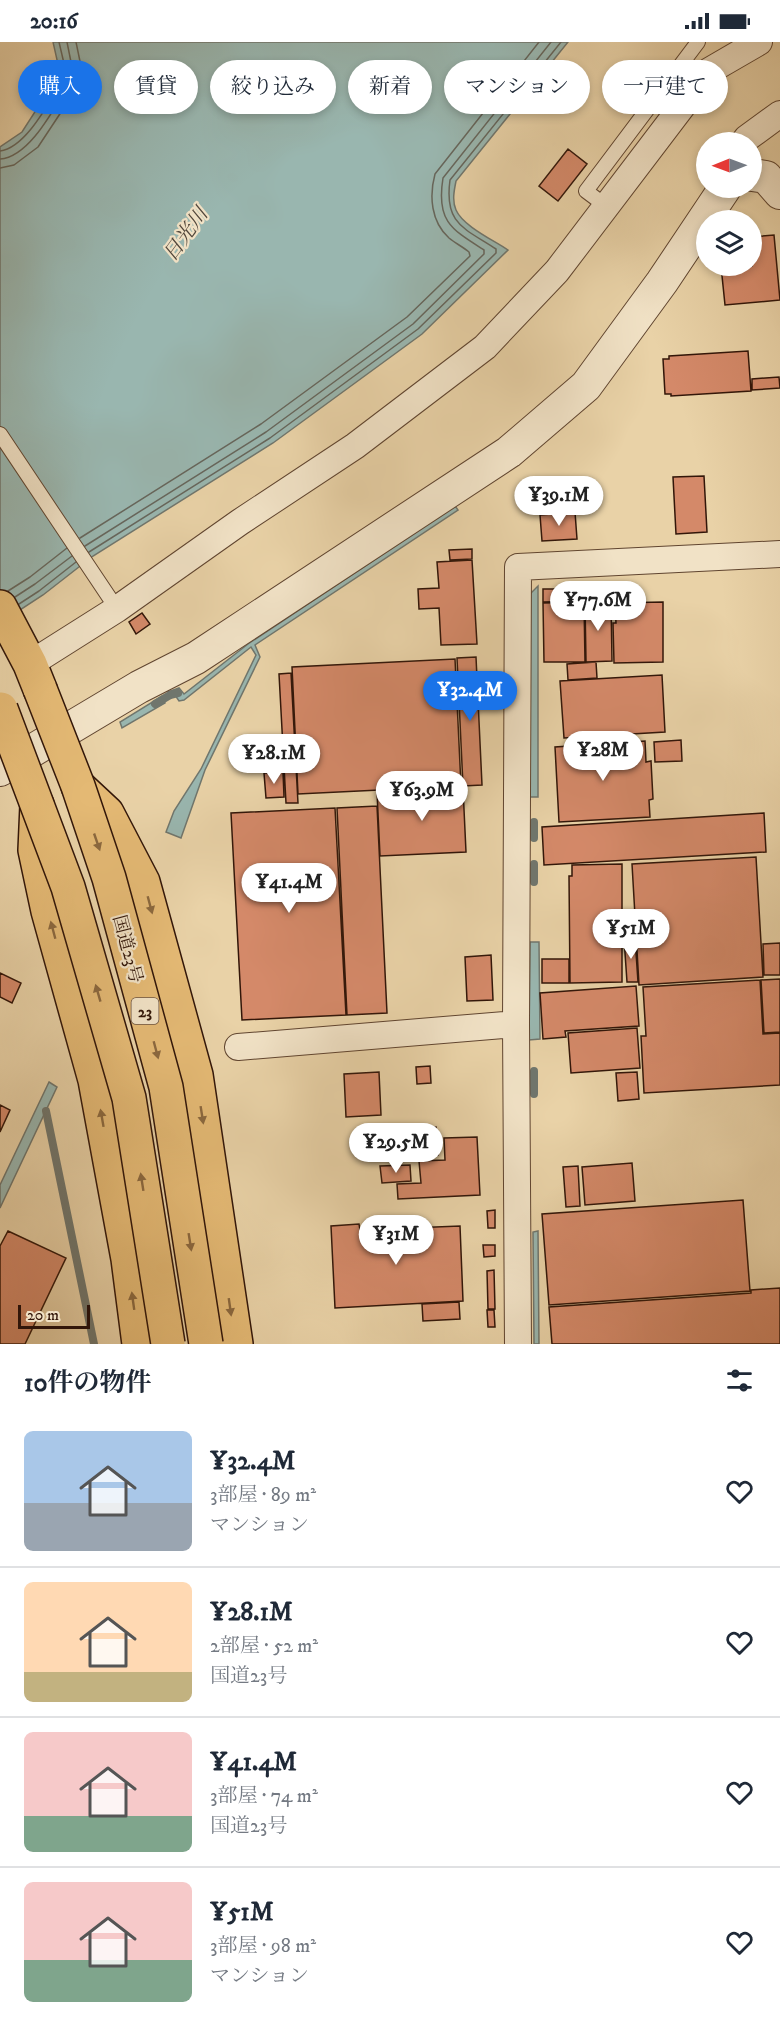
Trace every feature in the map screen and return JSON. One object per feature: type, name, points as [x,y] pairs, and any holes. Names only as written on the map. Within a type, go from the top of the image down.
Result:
[{"type":"highway","name":"国道23号","points":[[0,607],[30,666],[78,786],[109,878],[166,1087],[206,1344]]},
{"type":"highway","name":"23","points":[[0,708],[68,887],[129,1098],[168,1344]]},
{"type":"highway","points":[[78,786],[107,813],[143,882],[195,1075],[236,1344]]},
{"type":"highway","points":[[37,805],[35,850],[48,911],[95,1080],[128,1259],[139,1344]]},
{"type":"street","points":[[30,666],[355,446],[485,347],[558,271],[709,71],[759,42]]},
{"type":"street","points":[[755,132],[780,114]]},
{"type":"street","points":[[762,177],[766,177],[780,193]]},
{"type":"street","points":[[0,770],[139,687],[195,658],[509,452],[586,386],[662,282],[718,198]]},
{"type":"street","points":[[518,1344],[516,1024],[518,567],[780,554]]},
{"type":"street","points":[[238,1047],[516,1024]]},
{"type":"lane","points":[[606,206],[586,191],[698,42]]},
{"type":"lane","points":[[0,435],[117,609]]},
{"type":"water","name":"日光川","points":[[53,42],[568,42],[553,60],[444,60],[444,114],[510,114],[456,181],[454,192],[456,210],[465,222],[508,250],[422,334],[273,443],[93,556],[43,595],[0,623],[0,147],[22,132],[34,114],[102,114],[102,60],[57,60]]},
{"type":"water","points":[[455,506],[458,510],[255,645],[260,657],[205,770],[181,838],[166,832],[174,811],[201,769],[256,655],[251,647],[184,700],[179,701],[175,695],[171,698],[168,692],[179,688],[184,694],[248,644]]},
{"type":"water","points":[[538,586],[538,797],[530,797],[530,594]]},
{"type":"water","points":[[162,696],[165,703],[122,728],[120,722]]},
{"type":"water","points":[[530,942],[539,942],[540,1039],[529,1040]]},
{"type":"water","points":[[49,1082],[57,1087],[0,1208],[0,1185]]},
{"type":"water","points":[[538,1231],[539,1344],[534,1344],[533,1232]]},
{"type":"building","points":[[568,149],[587,164],[558,201],[539,186]]},
{"type":"building","points":[[774,235],[780,300],[725,305],[722,276],[762,276],[762,236]]},
{"type":"building","points":[[748,351],[751,391],[671,396],[671,394],[665,394],[663,359],[669,359],[669,356]]},
{"type":"building","points":[[779,377],[780,388],[752,390],[752,379]]},
{"type":"building","points":[[704,476],[707,532],[676,534],[673,477]]},
{"type":"building","points":[[572,488],[573,511],[540,514],[540,490]]},
{"type":"building","points":[[575,512],[577,539],[542,541],[540,515]]},
{"type":"building","points":[[472,549],[472,559],[450,560],[449,550]]},
{"type":"building","points":[[472,560],[477,644],[441,645],[439,608],[419,609],[418,589],[439,588],[437,562]]},
{"type":"building","points":[[543,589],[584,589],[584,601],[543,602]]},
{"type":"building","points":[[584,602],[585,662],[544,662],[543,603]]},
{"type":"building","points":[[585,602],[611,602],[612,661],[586,662]]},
{"type":"building","points":[[663,602],[663,662],[614,663],[615,603]]},
{"type":"building","points":[[142,613],[150,624],[136,634],[129,622]]},
{"type":"building","points":[[476,657],[482,785],[463,786],[457,658]]},
{"type":"building","points":[[455,659],[461,786],[298,794],[292,667]]},
{"type":"building","points":[[596,662],[597,678],[568,680],[567,664]]},
{"type":"building","points":[[291,673],[298,803],[286,803],[279,674]]},
{"type":"building","points":[[662,675],[665,732],[564,738],[560,681]]},
{"type":"building","points":[[681,740],[682,761],[655,762],[654,742]]},
{"type":"building","points":[[645,741],[646,762],[651,761],[653,799],[649,800],[650,817],[559,822],[555,747]]},
{"type":"building","points":[[283,772],[284,797],[266,798],[264,773]]},
{"type":"building","points":[[463,788],[466,852],[380,856],[377,792]]},
{"type":"building","points":[[377,806],[387,1013],[347,1015],[337,808]]},
{"type":"building","points":[[335,808],[346,1015],[242,1020],[231,813]]},
{"type":"building","points":[[764,813],[766,852],[544,865],[542,827]]},
{"type":"building","points":[[756,857],[763,977],[639,985],[632,864]]},
{"type":"building","points":[[622,864],[622,982],[570,983],[569,876],[572,876],[572,865]]},
{"type":"building","points":[[624,938],[635,938],[638,982],[627,982]]},
{"type":"building","points":[[780,943],[780,975],[764,975],[763,944]]},
{"type":"building","points":[[491,955],[493,1000],[467,1001],[465,957]]},
{"type":"building","points":[[542,959],[569,959],[569,983],[542,983]]},
{"type":"building","points":[[0,973],[21,983],[12,1003],[0,997]]},
{"type":"building","points":[[780,979],[780,1032],[764,1033],[761,980]]},
{"type":"building","points":[[760,980],[763,1034],[780,1033],[780,1085],[644,1093],[641,1036],[646,1036],[643,987]]},
{"type":"building","points":[[636,986],[639,1026],[565,1031],[566,1037],[543,1039],[540,993]]},
{"type":"building","points":[[637,1028],[640,1068],[571,1073],[568,1033]]},
{"type":"building","points":[[430,1066],[431,1083],[417,1084],[416,1067]]},
{"type":"building","points":[[379,1072],[381,1115],[346,1117],[344,1074]]},
{"type":"building","points":[[637,1072],[639,1099],[618,1101],[616,1073]]},
{"type":"building","points":[[0,1105],[10,1110],[0,1132]]},
{"type":"building","points":[[436,1127],[438,1155],[414,1156],[413,1128]]},
{"type":"building","points":[[413,1132],[413,1154],[407,1154],[406,1133]]},
{"type":"building","points":[[477,1137],[480,1195],[398,1199],[397,1184],[421,1183],[419,1161],[445,1160],[444,1138]]},
{"type":"building","points":[[632,1163],[635,1201],[585,1205],[582,1167]]},
{"type":"building","points":[[410,1165],[411,1181],[382,1183],[380,1166]]},
{"type":"building","points":[[578,1166],[580,1206],[566,1207],[563,1167]]},
{"type":"building","points":[[743,1200],[750,1291],[549,1305],[542,1214]]},
{"type":"building","points":[[495,1210],[495,1228],[488,1228],[487,1211]]},
{"type":"building","points":[[359,1224],[360,1230],[460,1226],[463,1301],[335,1308],[331,1226]]},
{"type":"building","points":[[8,1231],[66,1258],[25,1344],[0,1344],[0,1246]]},
{"type":"building","points":[[483,1245],[495,1245],[495,1256],[484,1257]]},
{"type":"building","points":[[494,1270],[495,1309],[488,1309],[487,1271]]},
{"type":"building","points":[[780,1288],[780,1344],[552,1344],[549,1307],[751,1293],[751,1290]]},
{"type":"building","points":[[459,1302],[460,1319],[423,1321],[422,1304]]},
{"type":"building","points":[[487,1310],[494,1310],[495,1327],[488,1327]]},
{"type":"waterway","points":[[155,704],[178,693]]},
{"type":"waterway","points":[[534,822],[534,838]]},
{"type":"waterway","points":[[534,864],[534,882]]},
{"type":"waterway","points":[[534,1071],[534,1094]]},
{"type":"waterway","points":[[46,1111],[94,1344]]}]
